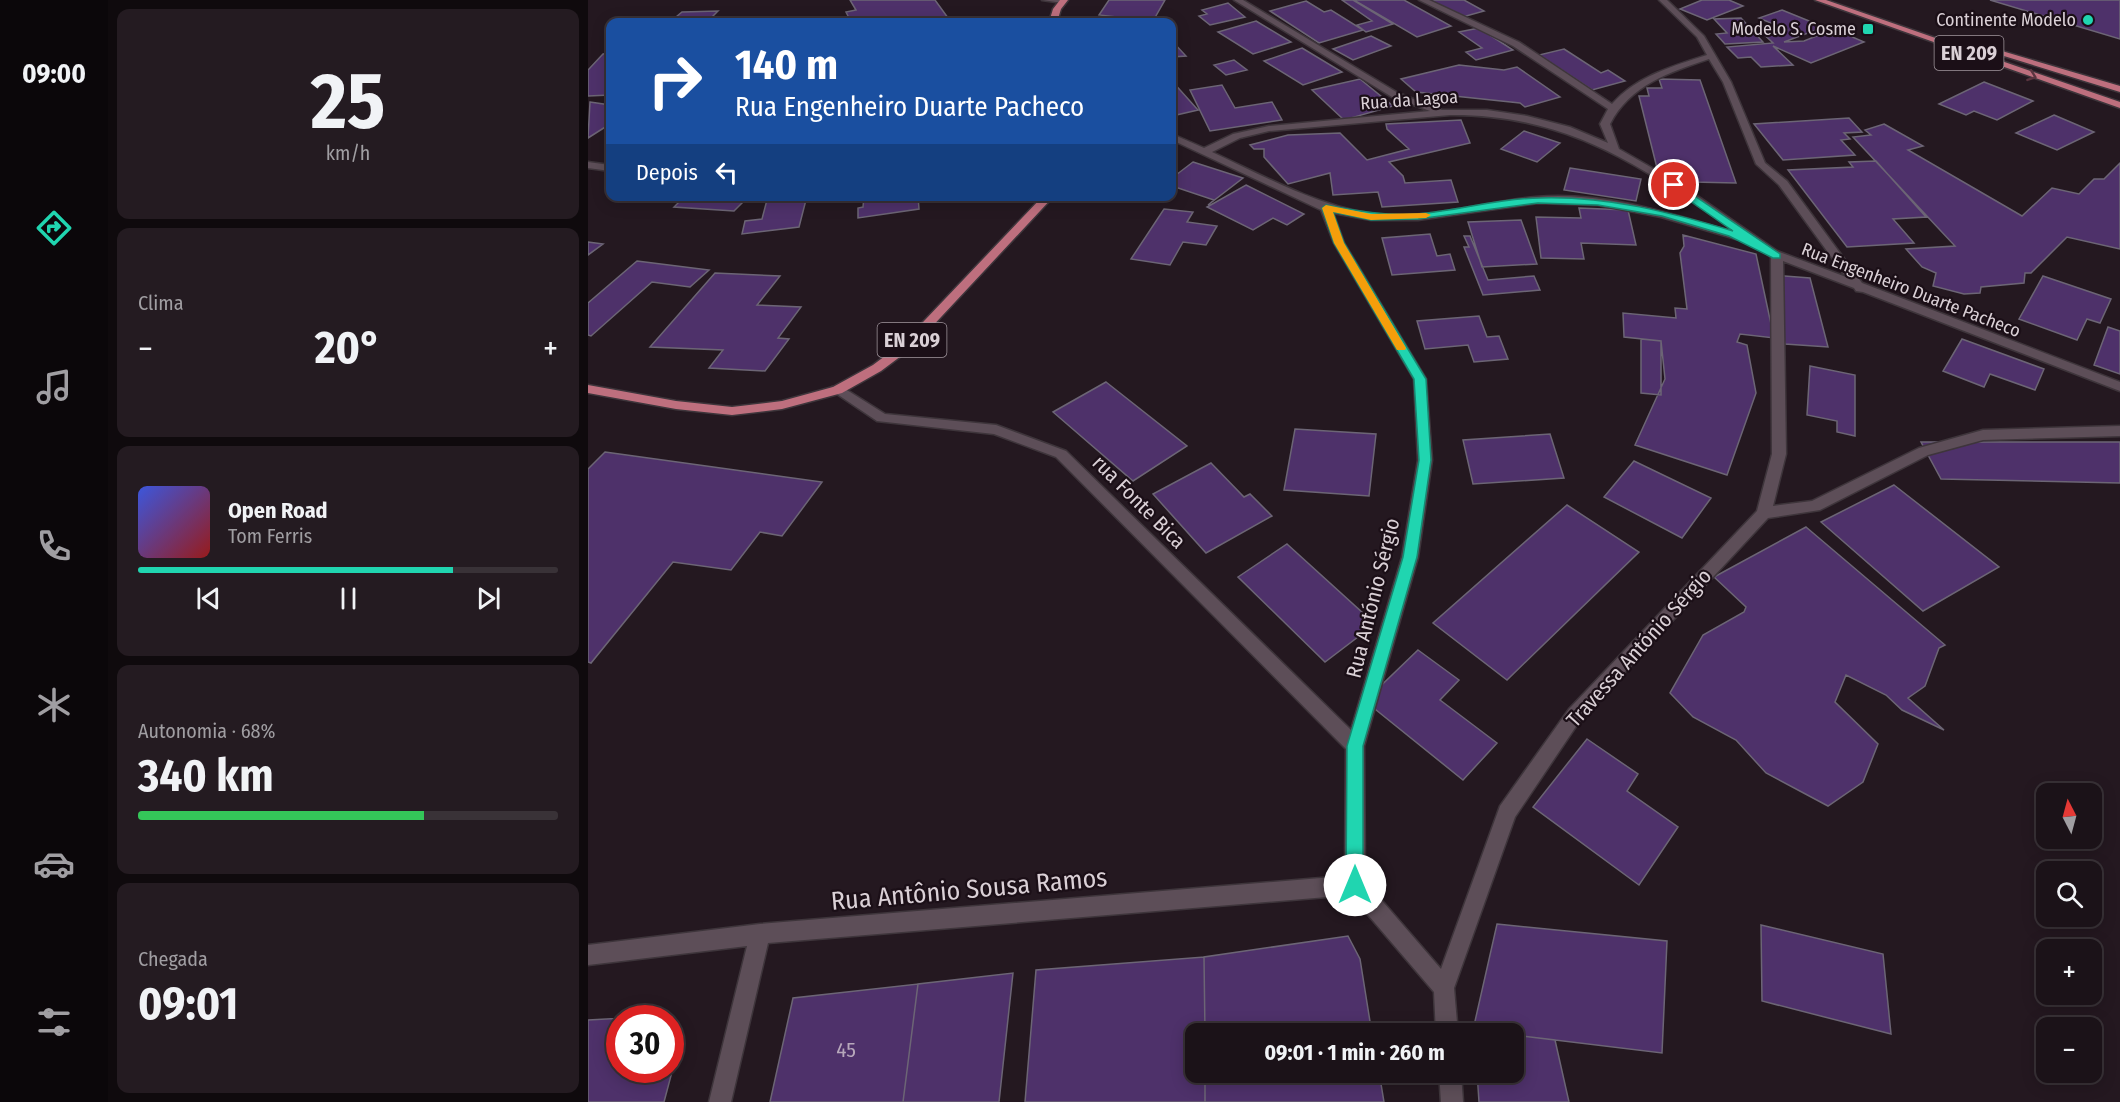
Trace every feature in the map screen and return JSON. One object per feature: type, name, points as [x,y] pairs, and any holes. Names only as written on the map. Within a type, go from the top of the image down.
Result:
[{"type":"main road","points":[[1054,18],[1063,0]]},
{"type":"main road","name":"EN 209","points":[[1819,0],[2120,105]]},
{"type":"main road","name":"EN 209","points":[[1840,0],[2120,89]]},
{"type":"main road","name":"EN 209","points":[[588,389],[676,405],[732,411],[782,405],[837,390],[877,368],[909,344],[1044,201]]},
{"type":"street","points":[[1046,0],[1063,0]]},
{"type":"street","points":[[1238,0],[1395,95],[1443,111]]},
{"type":"street","points":[[1423,0],[1516,44],[1611,107]]},
{"type":"street","points":[[1664,0],[1700,36],[1727,82],[1761,164],[1784,183],[1860,289]]},
{"type":"street","points":[[1615,148],[1605,124],[1611,107],[1636,86],[1678,67],[1711,56]]},
{"type":"street","name":"Rua da Lagoa","points":[[1206,151],[1241,132],[1443,111],[1490,113],[1556,126],[1615,148],[1693,197],[1777,256]]},
{"type":"street","name":"Rua Engenheiro Duarte Pacheco","points":[[1176,139],[1326,208],[1371,217],[1418,217],[1538,200],[1598,202],[1663,213],[1733,234],[1777,256],[1860,289],[2120,387]]},
{"type":"street","points":[[588,165],[606,167]]},
{"type":"street","name":"Rua António Sérgio","points":[[1326,208],[1339,243],[1420,379],[1425,460],[1410,557],[1355,746],[1355,885]]},
{"type":"street","name":"Travessa António Sérgio","points":[[1446,1023],[1444,988],[1508,812],[1575,714],[1764,513],[1779,454],[1777,256]]},
{"type":"street","name":"rua Fonte Bica","points":[[837,390],[882,418],[996,430],[1061,454],[1355,746]]},
{"type":"street","points":[[1764,513],[1815,506],[1924,451],[1983,435],[2120,431]]},
{"type":"street","points":[[1355,885],[1444,988]]},
{"type":"street","name":"Rua Antônio Sousa Ramos","points":[[588,955],[760,934],[1355,885]]},
{"type":"street","points":[[720,1102],[760,934]]},
{"type":"street","points":[[1451,1083],[1452,1102]]},
{"type":"building","points":[[850,0],[935,0],[948,18],[849,18],[846,12],[856,10]]},
{"type":"building","points":[[1109,0],[1165,0],[1155,18],[1099,15]]},
{"type":"building","points":[[1342,0],[1353,0],[1393,24],[1366,32],[1357,25],[1372,21]]},
{"type":"building","points":[[1354,0],[1404,0],[1451,26],[1417,37]]},
{"type":"building","points":[[1427,0],[1464,0],[1484,11],[1459,18]]},
{"type":"building","points":[[1702,0],[1729,0],[1743,6],[1707,20],[1680,9]]},
{"type":"building","name":"Continente Modelo","points":[[1990,0],[2120,0],[2120,39]]},
{"type":"building","points":[[1306,1],[1324,12],[1331,10],[1363,30],[1319,43],[1270,11]]},
{"type":"building","points":[[1228,3],[1245,17],[1210,25],[1199,16],[1207,14],[1202,10]]},
{"type":"building","points":[[1782,10],[1824,27],[1784,42],[1804,41],[1834,29],[1864,42],[1811,63],[1773,46],[1793,65],[1761,67],[1751,57],[1738,58],[1727,47],[1773,43],[1757,28],[1777,34],[1787,30],[1759,18]]},
{"type":"building","points":[[718,11],[711,18],[675,18],[682,12]]},
{"type":"building","points":[[1741,18],[1763,42],[1725,44],[1716,34],[1727,33],[1714,19]]},
{"type":"building","points":[[1256,21],[1291,42],[1253,54],[1218,32]]},
{"type":"building","points":[[1479,28],[1513,50],[1476,60],[1466,52],[1482,48],[1459,32]]},
{"type":"building","points":[[1371,36],[1391,46],[1353,60],[1333,49]]},
{"type":"building","points":[[1176,45],[1186,56],[1176,57]]},
{"type":"building","points":[[1302,48],[1342,72],[1303,85],[1264,61]]},
{"type":"building","points":[[1564,49],[1601,73],[1608,70],[1625,81],[1592,90],[1539,55]]},
{"type":"building","points":[[606,54],[606,95],[588,96],[588,70]]},
{"type":"building","points":[[1234,60],[1247,70],[1226,75],[1214,65]]},
{"type":"building","points":[[1459,65],[1504,70],[1517,67],[1560,97],[1525,107],[1520,103],[1416,92],[1401,79]]},
{"type":"building","points":[[1360,79],[1393,106],[1344,120],[1312,90]]},
{"type":"building","points":[[1659,79],[1700,80],[1736,183],[1692,182],[1689,173],[1658,172],[1639,96],[1649,96],[1647,88],[1662,88]]},
{"type":"building","points":[[1984,82],[2033,101],[1997,120],[1974,111],[1966,115],[1939,104]]},
{"type":"building","points":[[1176,85],[1198,110],[1176,115]]},
{"type":"building","points":[[1222,85],[1235,108],[1272,102],[1282,120],[1210,131],[1190,90]]},
{"type":"building","points":[[590,102],[606,104],[606,127],[588,138]]},
{"type":"building","points":[[2054,115],[2094,132],[2057,150],[2016,133]]},
{"type":"building","points":[[1849,118],[1862,132],[1844,133],[1850,139],[1841,140],[1855,155],[1783,160],[1754,124]]},
{"type":"building","points":[[1461,120],[1470,143],[1389,162],[1403,176],[1405,183],[1451,180],[1458,202],[1382,207],[1378,192],[1333,195],[1330,173],[1288,184],[1264,157],[1264,149],[1254,149],[1250,145],[1288,135],[1340,133],[1367,160],[1409,149],[1387,129],[1386,124]]},
{"type":"building","points":[[1884,124],[1923,146],[1908,150],[2022,216],[2052,188],[2079,194],[2094,179],[2104,179],[2120,163],[2120,249],[2067,237],[2031,273],[2025,273],[2024,283],[1981,287],[1980,293],[1964,294],[1933,286],[1936,273],[1922,267],[1906,249],[1955,246],[1853,137],[1871,135],[1865,130]]},
{"type":"building","points":[[1524,131],[1560,143],[1537,162],[1501,149]]},
{"type":"building","points":[[1876,161],[1926,217],[1893,219],[1914,243],[1847,247],[1788,170],[1853,167],[1849,162]]},
{"type":"building","points":[[1193,162],[1243,178],[1208,205],[1214,200],[1176,187],[1176,175]]},
{"type":"building","points":[[1570,168],[1641,179],[1636,201],[1564,190]]},
{"type":"building","points":[[1246,185],[1304,214],[1287,225],[1273,218],[1253,230],[1207,207]]},
{"type":"building","points":[[680,201],[744,201],[734,211],[674,207]]},
{"type":"building","points":[[767,201],[806,201],[799,227],[742,234],[745,221],[762,219]]},
{"type":"building","points":[[864,201],[918,201],[919,209],[858,218],[858,208],[863,207]]},
{"type":"building","points":[[1579,208],[1628,210],[1636,245],[1581,243],[1584,259],[1541,258],[1536,217],[1581,218]]},
{"type":"building","points":[[1164,209],[1193,212],[1187,222],[1217,226],[1206,245],[1183,242],[1170,265],[1131,259]]},
{"type":"building","points":[[1521,220],[1537,264],[1482,267],[1468,222]]},
{"type":"building","points":[[1430,234],[1437,256],[1450,254],[1455,270],[1392,275],[1382,238]]},
{"type":"building","points":[[1683,235],[1756,254],[1774,338],[1740,334],[1737,342],[1747,345],[1756,393],[1727,475],[1635,445],[1665,379],[1661,341],[1624,337],[1623,313],[1676,318],[1675,308],[1687,309],[1680,253],[1684,246]]},
{"type":"building","points":[[1464,236],[1470,236],[1488,280],[1534,276],[1540,290],[1483,295],[1464,247],[1469,247]]},
{"type":"building","points":[[588,242],[603,244],[588,255]]},
{"type":"building","points":[[637,261],[709,270],[690,287],[652,282],[591,336],[588,335],[588,303]]},
{"type":"building","points":[[715,273],[780,276],[757,305],[801,307],[778,338],[789,339],[765,371],[709,368],[723,350],[650,347]]},
{"type":"building","points":[[1771,275],[1810,278],[1828,347],[1785,344]]},
{"type":"building","points":[[2043,276],[2111,299],[2100,323],[2087,319],[2077,340],[2019,319]]},
{"type":"building","points":[[1479,316],[1487,337],[1499,336],[1508,359],[1474,362],[1468,345],[1425,349],[1417,321]]},
{"type":"building","points":[[2108,327],[2120,331],[2120,374],[2094,365]]},
{"type":"building","points":[[1641,339],[1661,341],[1661,395],[1641,393]]},
{"type":"building","points":[[1962,339],[2044,369],[2035,390],[1990,374],[1984,387],[1943,371]]},
{"type":"building","points":[[1810,366],[1855,375],[1855,436],[1837,432],[1837,421],[1807,415]]},
{"type":"building","points":[[1106,382],[1187,446],[1133,481],[1053,412]]},
{"type":"building","points":[[1295,429],[1376,434],[1369,496],[1284,490]]},
{"type":"building","points":[[1550,434],[1564,478],[1473,484],[1463,440]]},
{"type":"building","points":[[1921,442],[2120,442],[2120,483],[1941,479]]},
{"type":"building","points":[[605,452],[822,482],[782,536],[760,532],[731,570],[673,562],[591,663],[588,662],[588,469]]},
{"type":"building","points":[[1634,461],[1711,498],[1682,538],[1604,497]]},
{"type":"building","points":[[1211,463],[1244,497],[1250,494],[1272,516],[1206,553],[1153,494]]},
{"type":"building","points":[[1894,485],[1999,567],[1923,611],[1821,522]]},
{"type":"building","points":[[1567,505],[1639,552],[1507,680],[1433,623]]},
{"type":"building","points":[[1806,527],[1945,645],[1939,648],[1925,686],[1908,698],[1944,730],[1902,710],[1886,695],[1846,675],[1835,702],[1878,744],[1863,782],[1828,806],[1766,773],[1736,740],[1693,717],[1670,693],[1703,635],[1744,612],[1746,607],[1714,577]]},
{"type":"building","points":[[1287,544],[1375,624],[1325,662],[1238,577]]},
{"type":"building","points":[[1418,650],[1459,680],[1440,700],[1497,743],[1463,780],[1365,701]]},
{"type":"building","points":[[1587,739],[1638,774],[1627,791],[1678,827],[1639,885],[1533,807]]},
{"type":"building","points":[[1497,924],[1667,941],[1662,1053],[1524,1036],[1524,1023],[1475,1023]]},
{"type":"building","points":[[1761,925],[1883,954],[1891,1034],[1762,1001]]},
{"type":"building","points":[[1348,936],[1360,959],[1370,1023],[1205,1023],[1204,957]]},
{"type":"building","points":[[1204,957],[1205,1023],[1185,1023],[1185,1083],[1205,1083],[1205,1102],[1025,1102],[1036,970]]},
{"type":"building","points":[[1013,973],[999,1102],[903,1102],[918,984]]},
{"type":"building","points":[[918,984],[903,1102],[770,1102],[793,998]]},
{"type":"building","points":[[606,1019],[606,1083],[669,1083],[664,1102],[588,1102],[588,1020]]},
{"type":"building","points":[[1524,1036],[1555,1040],[1569,1102],[1479,1102],[1478,1083],[1524,1083]]},
{"type":"building","points":[[1205,1083],[1381,1083],[1384,1102],[1205,1102]]},
{"type":"slow traffic","points":[[1401,348],[1339,243],[1326,208],[1371,217],[1426,215]]},
{"type":"place","name":"Continente Modelo","points":[[2088,20]]},
{"type":"place","name":"Modelo S. Cosme","points":[[1868,29]]},
{"type":"route","points":[[1355,885],[1355,746],[1410,557],[1425,460],[1420,379],[1339,243],[1326,208],[1371,217],[1418,217],[1538,200],[1598,202],[1663,213],[1733,234],[1777,256],[1674,185]]}]
